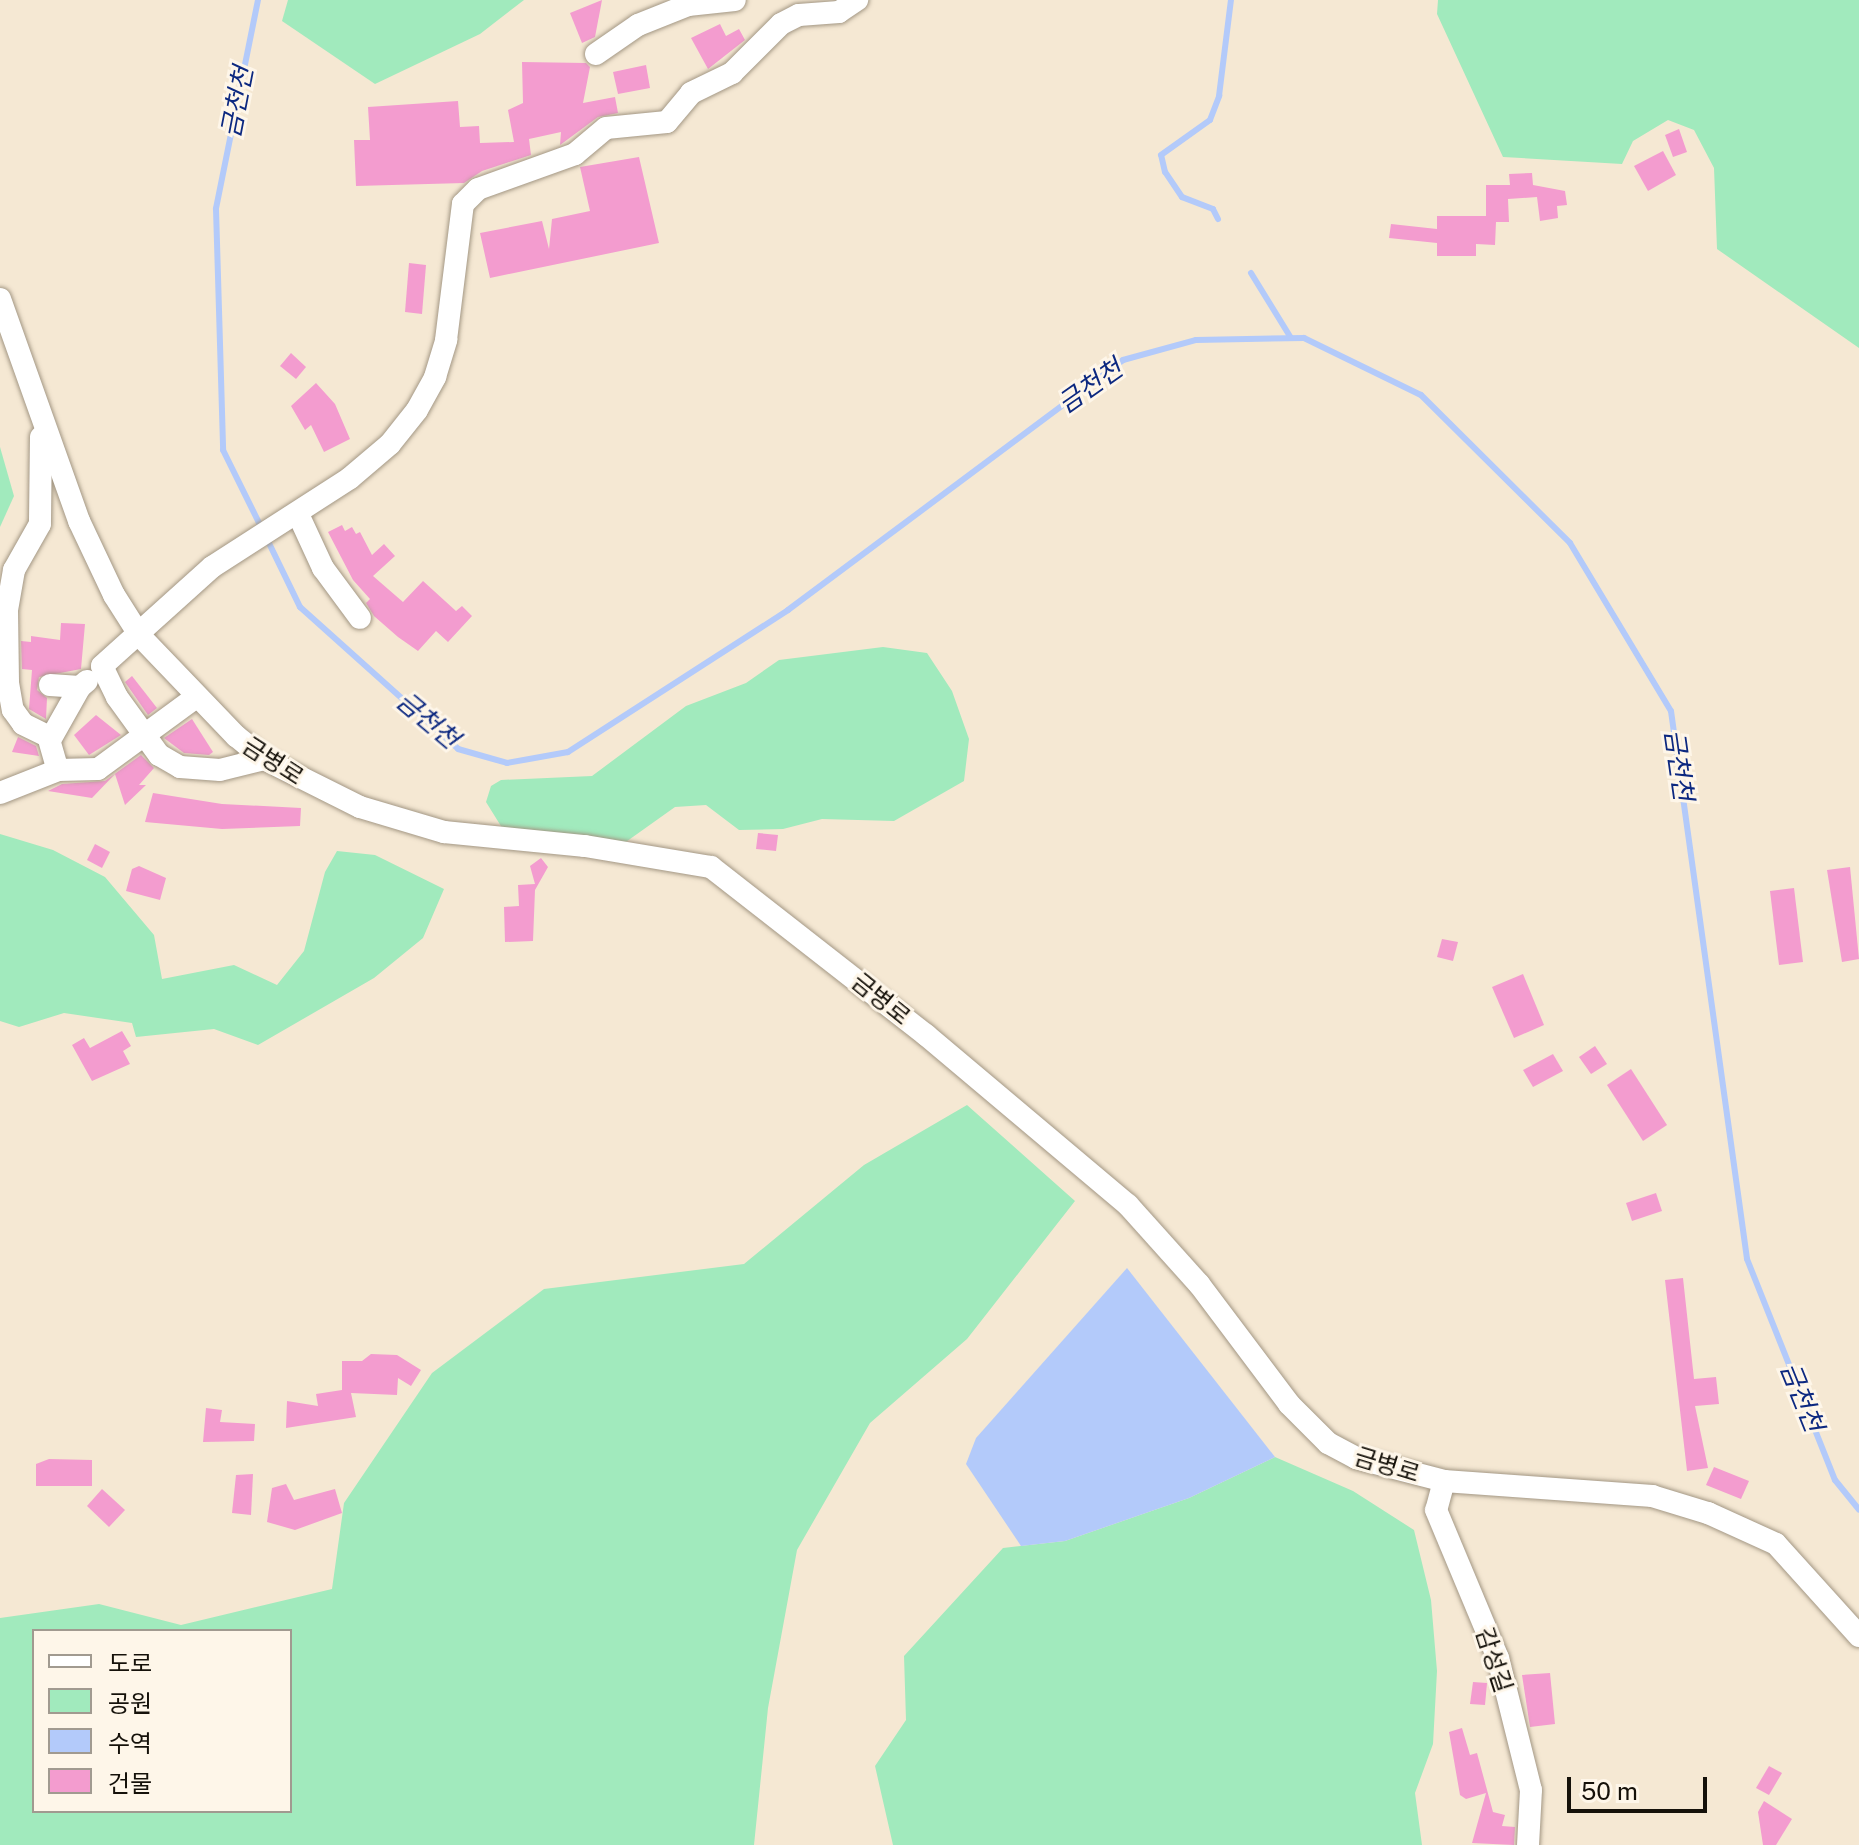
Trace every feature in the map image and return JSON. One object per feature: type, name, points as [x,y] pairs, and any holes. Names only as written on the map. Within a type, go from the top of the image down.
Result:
[{"type":"street","points":[[596,54],[638,25],[688,5],[735,0]]},
{"type":"street","points":[[50,740],[80,687],[102,666],[232,555],[292,516],[390,444],[417,410],[435,377],[446,340],[463,204],[478,189],[575,154],[606,128],[667,122],[691,93],[732,73],[801,7],[839,12],[857,0]]},
{"type":"street","name":"금병로","points":[[0,299],[41,423],[79,521],[140,636],[196,697],[264,759],[346,801],[444,832],[585,846],[711,867],[891,1007],[1128,1205],[1199,1284],[1289,1404],[1328,1443],[1356,1458],[1444,1481],[1652,1496],[1708,1513],[1776,1544],[1859,1636]]},
{"type":"street","points":[[41,423],[40,524],[14,570],[7,610],[8,683],[13,710],[23,724],[50,740],[58,770]]},
{"type":"street","points":[[292,516],[323,568],[360,618]]},
{"type":"street","points":[[102,666],[159,755],[180,767],[220,770],[264,759]]},
{"type":"street","points":[[50,685],[80,687]]},
{"type":"street","points":[[0,793],[58,770],[98,769],[196,697]]},
{"type":"street","name":"감성길","points":[[1444,1481],[1436,1510],[1498,1658],[1531,1790],[1528,1845]]},
{"type":"green space","points":[[288,0],[524,0],[480,34],[375,84],[282,21]]},
{"type":"green space","points":[[1438,0],[1859,0],[1859,348],[1717,249],[1714,168],[1694,130],[1668,120],[1633,141],[1622,164],[1503,157],[1437,14]]},
{"type":"green space","points":[[0,447],[14,496],[0,527]]},
{"type":"green space","points":[[883,647],[927,653],[952,691],[969,739],[964,781],[894,821],[822,819],[783,829],[739,830],[706,805],[675,807],[623,844],[504,831],[486,802],[491,786],[501,780],[592,776],[686,706],[746,683],[779,660]]},
{"type":"green space","points":[[0,834],[53,850],[105,877],[154,935],[162,979],[234,965],[277,985],[304,951],[325,872],[337,851],[375,855],[444,889],[423,938],[374,978],[258,1045],[214,1029],[136,1037],[132,1023],[64,1013],[19,1027],[0,1021]]},
{"type":"green space","points":[[967,1105],[1075,1201],[967,1339],[870,1423],[797,1550],[768,1708],[754,1845],[0,1845],[0,1618],[99,1604],[181,1625],[332,1589],[344,1503],[432,1373],[544,1289],[744,1264],[864,1165]]},
{"type":"green space","points":[[1275,1457],[1353,1491],[1414,1530],[1431,1600],[1437,1671],[1433,1744],[1415,1793],[1422,1845],[893,1845],[875,1766],[906,1720],[904,1656],[1003,1548],[1065,1541],[1189,1498]]},
{"type":"water","points":[[1127,1268],[1275,1457],[1189,1498],[1065,1541],[1021,1546],[966,1464],[976,1438]]},
{"type":"building","points":[[602,0],[595,37],[582,43],[570,13]]},
{"type":"building","points":[[720,24],[726,36],[739,29],[745,40],[708,69],[691,38]]},
{"type":"building","points":[[522,62],[586,63],[590,67],[583,103],[615,97],[618,113],[598,117],[560,145],[561,132],[529,139],[531,155],[482,171],[464,183],[356,186],[354,140],[370,140],[368,107],[458,101],[460,127],[479,126],[480,143],[514,142],[508,110],[523,103]]},
{"type":"building","points":[[646,65],[650,88],[618,94],[613,72]]},
{"type":"building","points":[[1679,129],[1687,152],[1673,157],[1665,135]]},
{"type":"building","points":[[1663,151],[1676,175],[1648,191],[1634,166]]},
{"type":"building","points":[[639,157],[659,243],[490,278],[480,233],[542,221],[549,249],[552,219],[590,211],[580,167]]},
{"type":"building","points":[[1532,173],[1533,185],[1565,191],[1567,205],[1557,206],[1558,218],[1540,221],[1537,197],[1508,199],[1509,222],[1496,222],[1495,245],[1476,244],[1476,256],[1437,256],[1437,243],[1389,238],[1391,224],[1437,229],[1437,216],[1486,216],[1486,185],[1510,185],[1509,174]]},
{"type":"building","points":[[409,263],[426,265],[422,314],[405,312]]},
{"type":"building","points":[[291,353],[306,367],[296,379],[280,366]]},
{"type":"building","points":[[316,383],[335,404],[350,439],[324,452],[311,425],[305,430],[291,406]]},
{"type":"building","points":[[342,525],[345,531],[352,527],[356,534],[360,532],[372,555],[384,544],[395,556],[373,576],[403,602],[423,581],[456,611],[462,606],[472,616],[448,642],[436,631],[418,651],[398,637],[374,616],[366,603],[370,599],[353,580],[328,532]]},
{"type":"building","points":[[61,623],[85,624],[81,669],[39,677],[37,690],[47,698],[46,719],[29,709],[32,670],[22,669],[21,641],[31,642],[31,636],[60,640]]},
{"type":"building","points":[[132,676],[157,708],[148,715],[125,682]]},
{"type":"building","points":[[96,715],[121,735],[89,755],[74,735]]},
{"type":"building","points":[[192,719],[213,752],[209,755],[184,753],[164,738]]},
{"type":"building","points":[[18,737],[36,746],[39,756],[12,752]]},
{"type":"building","points":[[141,755],[154,768],[139,785],[146,785],[125,805],[115,774],[92,798],[48,791],[62,784],[105,781]]},
{"type":"building","points":[[153,793],[222,804],[301,808],[300,826],[222,829],[145,822]]},
{"type":"building","points":[[758,833],[778,835],[776,851],[756,849]]},
{"type":"building","points":[[95,844],[110,852],[102,868],[87,860]]},
{"type":"building","points":[[541,858],[548,867],[535,890],[533,941],[505,942],[504,907],[519,906],[518,885],[535,884],[530,866]]},
{"type":"building","points":[[139,866],[166,878],[160,900],[126,891],[132,869]]},
{"type":"building","points":[[1850,867],[1859,959],[1842,962],[1827,870]]},
{"type":"building","points":[[1794,888],[1803,962],[1779,965],[1770,891]]},
{"type":"building","points":[[1442,939],[1458,942],[1453,961],[1437,957]]},
{"type":"building","points":[[1523,974],[1544,1025],[1514,1038],[1492,987]]},
{"type":"building","points":[[122,1031],[131,1046],[123,1051],[130,1064],[92,1081],[72,1045],[84,1038],[90,1048]]},
{"type":"building","points":[[1595,1046],[1607,1064],[1591,1074],[1579,1057]]},
{"type":"building","points":[[1553,1054],[1563,1071],[1533,1087],[1523,1070]]},
{"type":"building","points":[[1631,1069],[1667,1125],[1643,1141],[1607,1085]]},
{"type":"building","points":[[1656,1193],[1662,1211],[1632,1221],[1626,1203]]},
{"type":"building","points":[[1683,1278],[1694,1379],[1716,1377],[1719,1404],[1695,1406],[1708,1468],[1687,1471],[1665,1280]]},
{"type":"building","points":[[371,1354],[397,1355],[421,1370],[411,1386],[398,1378],[397,1395],[351,1393],[356,1417],[286,1428],[287,1401],[318,1406],[316,1394],[342,1390],[342,1361],[362,1361]]},
{"type":"building","points":[[206,1408],[222,1410],[220,1422],[255,1424],[254,1441],[203,1442]]},
{"type":"building","points":[[49,1459],[92,1460],[92,1486],[36,1486],[36,1464]]},
{"type":"building","points":[[1714,1467],[1749,1481],[1741,1499],[1706,1485]]},
{"type":"building","points":[[253,1474],[251,1515],[232,1513],[236,1475]]},
{"type":"building","points":[[286,1484],[294,1500],[335,1489],[342,1513],[295,1530],[267,1522],[272,1488]]},
{"type":"building","points":[[102,1489],[125,1510],[109,1527],[87,1506]]},
{"type":"building","points":[[1550,1673],[1555,1724],[1530,1727],[1522,1675]]},
{"type":"building","points":[[1473,1682],[1487,1683],[1485,1705],[1470,1704]]},
{"type":"building","points":[[1462,1728],[1470,1755],[1477,1753],[1493,1812],[1505,1815],[1502,1826],[1515,1827],[1514,1845],[1472,1843],[1486,1793],[1466,1799],[1460,1795],[1449,1732]]},
{"type":"building","points":[[1769,1766],[1782,1773],[1769,1795],[1756,1788]]},
{"type":"building","points":[[1764,1801],[1792,1819],[1776,1845],[1763,1845],[1758,1812]]},
{"type":"waterway","name":"금천천","points":[[258,0],[216,209],[223,450],[261,527]]},
{"type":"waterway","points":[[1218,219],[1213,209],[1182,197],[1165,172],[1161,155],[1210,120],[1219,96],[1231,0]]},
{"type":"waterway","points":[[1251,273],[1291,338]]},
{"type":"waterway","name":"금천천","points":[[266,537],[300,607],[458,749],[507,763],[568,752],[788,610],[1123,360],[1196,340],[1304,338],[1421,395],[1570,543],[1671,711],[1747,1259],[1835,1480],[1859,1510]]}]
